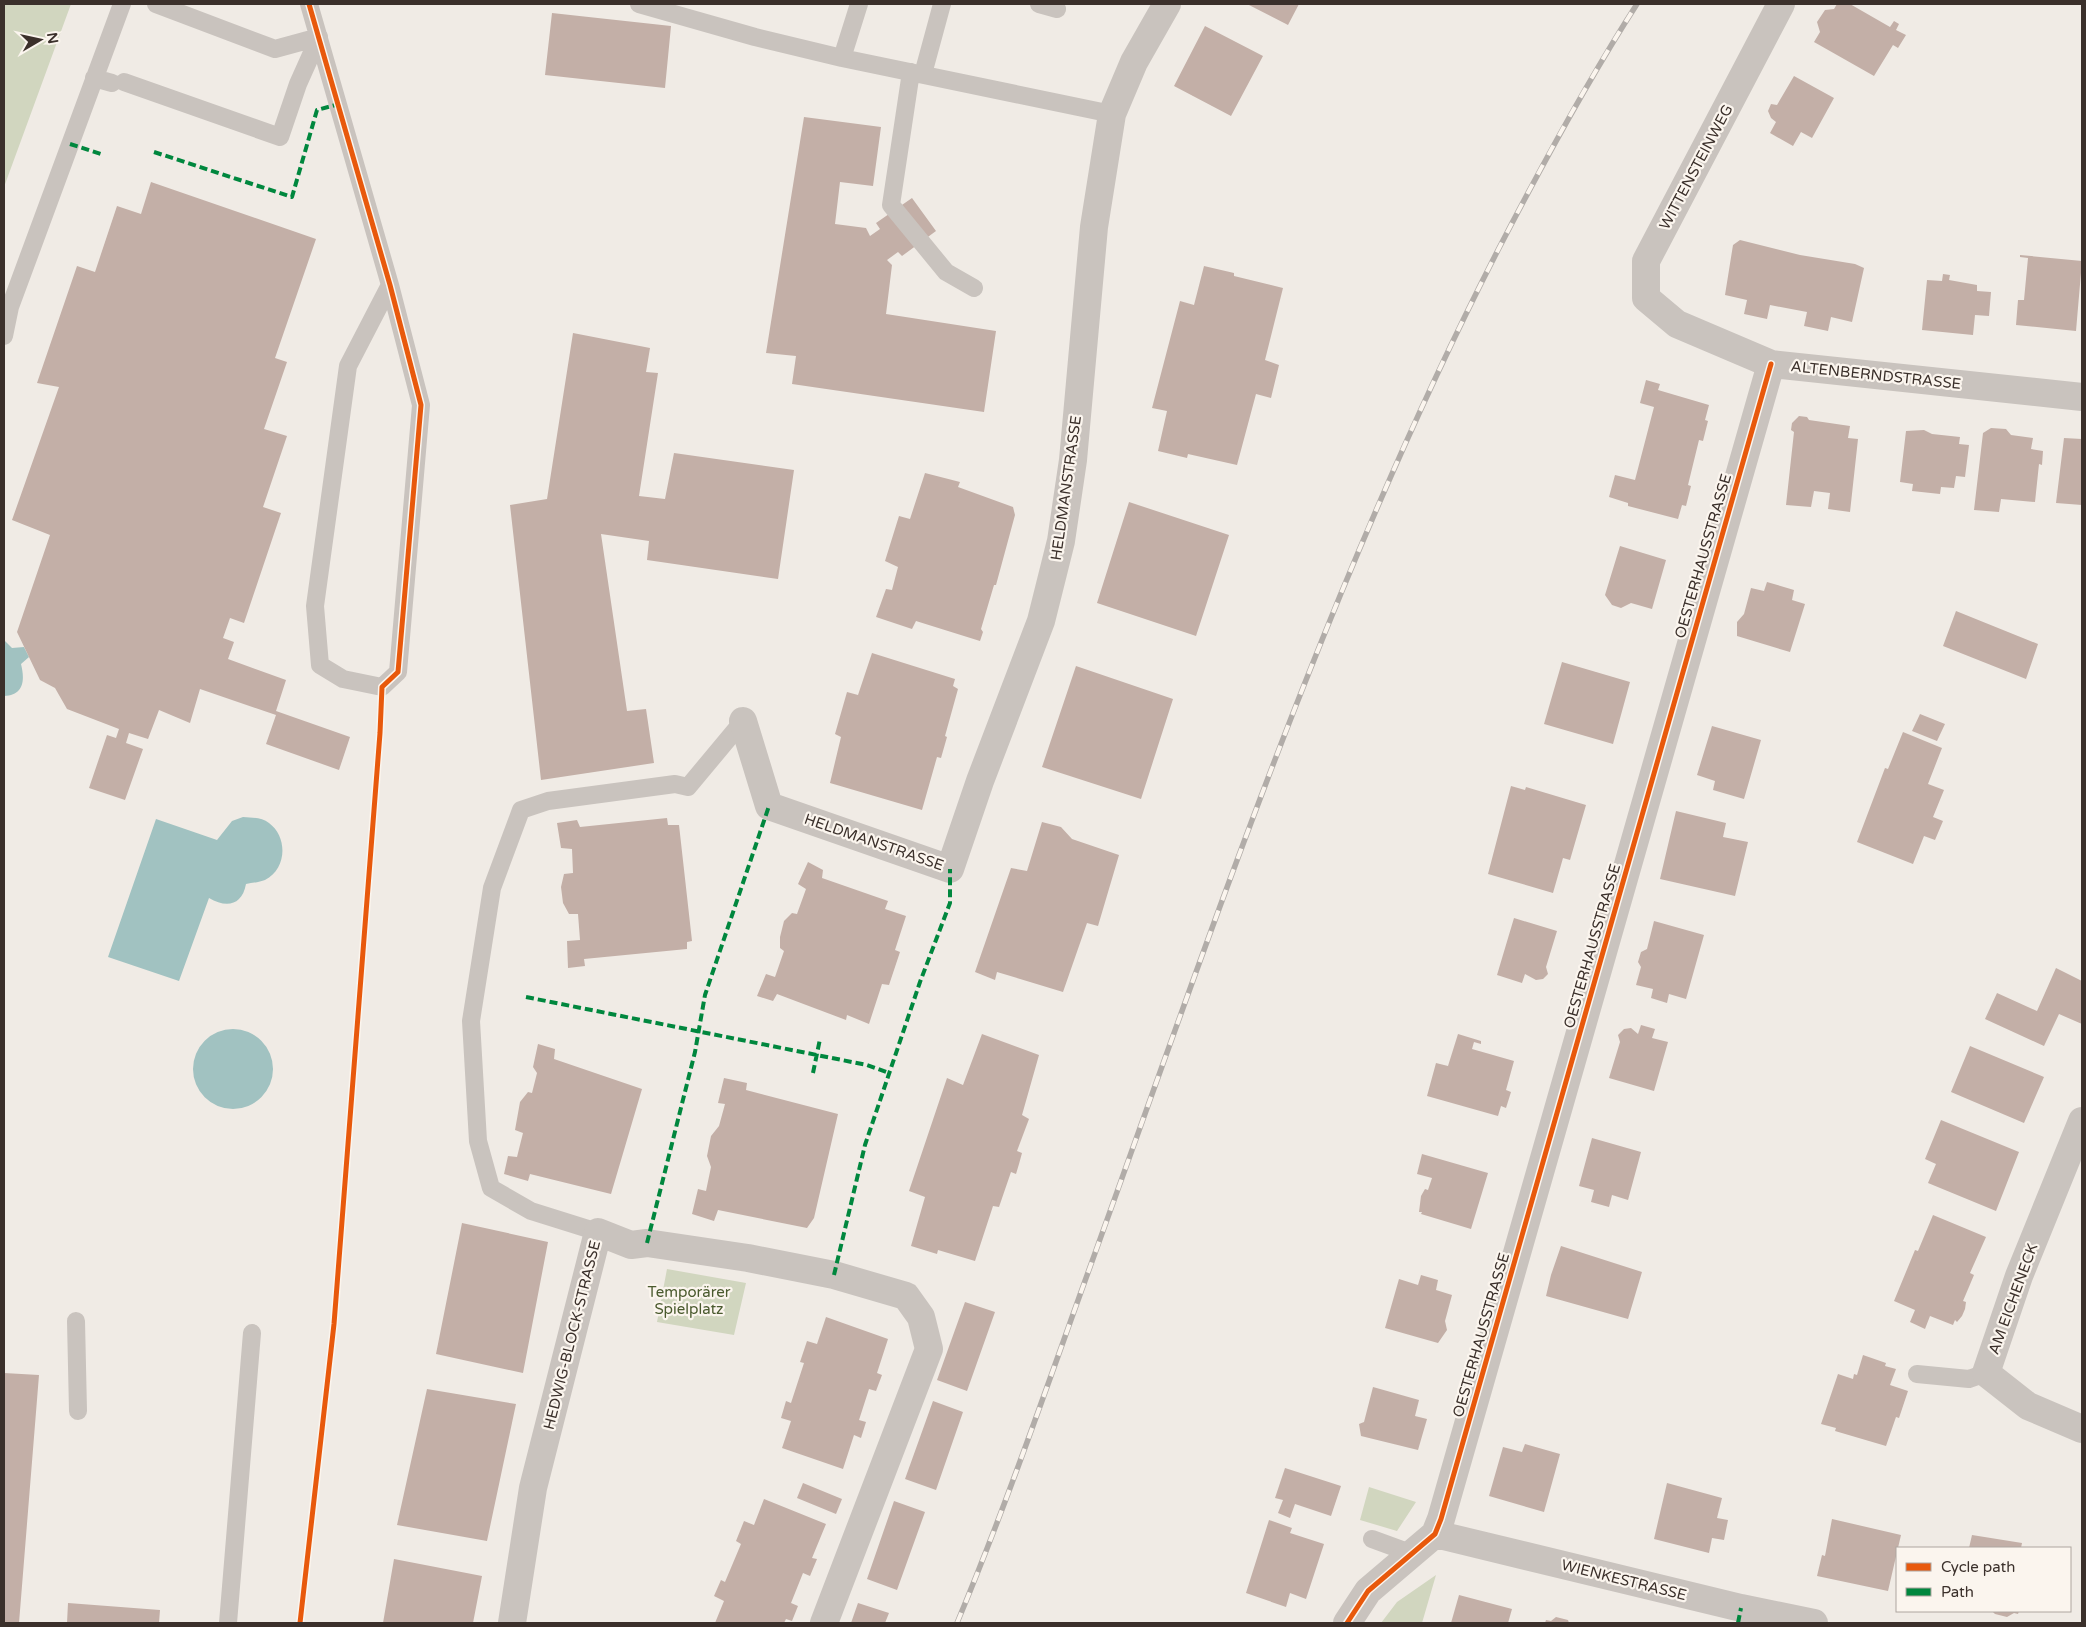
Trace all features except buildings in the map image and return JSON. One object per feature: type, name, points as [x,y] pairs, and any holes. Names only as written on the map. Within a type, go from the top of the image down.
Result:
[{"type":"street","name":"HELDMANSTRASSE","points":[[743,720],[769,806],[950,869],[980,780],[1041,621],[1061,541],[1073,460],[1094,227],[1112,114],[1134,62],[1167,4]]},
{"type":"street","name":"WITTENSTEINWEG","points":[[1677,324],[1646,298],[1646,261],[1781,4]]},
{"type":"street","name":"ALTENBERNDSTRASSE","points":[[1677,324],[1771,364],[2082,398]]},
{"type":"street","name":"OESTERHAUSSTRASSE","points":[[1435,1534],[1771,364]]},
{"type":"street","name":"AM EICHENECK","points":[[2082,1121],[2019,1276],[1986,1373],[2028,1406],[2082,1429]]},
{"type":"street","name":"HEDWIG-BLOCK-STRASSE","points":[[512,1623],[533,1488],[598,1232],[631,1245],[644,1243],[684,1248],[834,1275],[906,1296],[920,1317],[929,1349],[824,1623]]},
{"type":"street","points":[[1347,1623],[1368,1591],[1435,1534]]},
{"type":"street","name":"WIENKESTRASSE","points":[[1435,1534],[1739,1616],[1814,1623]]},
{"type":"lane","points":[[4,336],[10,307],[122,4]]},
{"type":"lane","points":[[156,4],[275,49],[319,37]]},
{"type":"lane","points":[[309,4],[390,285],[421,405],[398,672],[382,687],[343,679],[320,666],[315,606],[348,366],[390,285]]},
{"type":"lane","points":[[639,4],[755,37],[842,58],[1112,114]]},
{"type":"lane","points":[[842,58],[859,4]]},
{"type":"lane","points":[[942,4],[917,73],[891,205],[946,272],[974,288]]},
{"type":"lane","points":[[1039,4],[1057,9]]},
{"type":"lane","points":[[94,78],[118,82],[280,137],[298,84],[319,37]]},
{"type":"lane","points":[[598,1232],[530,1211],[491,1188],[478,1140],[470,1021],[492,888],[521,810],[548,801],[675,784],[688,787],[743,720]]},
{"type":"lane","points":[[76,1321],[78,1411]]},
{"type":"lane","points":[[228,1623],[252,1333]]},
{"type":"lane","points":[[1917,1374],[1969,1379],[1986,1373]]},
{"type":"lane","points":[[1372,1539],[1413,1554]]},
{"type":"green space","points":[[4,4],[71,4],[4,187]]},
{"type":"green space","name":"Temporärer Spielplatz","points":[[667,1269],[746,1283],[734,1335],[657,1322]]},
{"type":"green space","points":[[1369,1487],[1416,1502],[1397,1531],[1360,1520]]},
{"type":"green space","points":[[1436,1575],[1422,1623],[1381,1623],[1397,1602]]},
{"type":"water","points":[[4,640],[12,648],[24,647],[29,657],[21,664],[23,681],[19,690],[11,695],[4,696]]},
{"type":"water","points":[[243,817],[263,820],[275,829],[282,844],[281,861],[278,868],[265,880],[246,884],[241,897],[237,901],[227,904],[209,898],[179,981],[108,957],[156,819],[217,840],[232,821]]},
{"type":"water","points":[[225,1029],[241,1029],[262,1040],[273,1061],[273,1077],[262,1098],[241,1109],[225,1109],[211,1103],[199,1091],[193,1077],[193,1061],[199,1047],[211,1035]]},
{"type":"railway","points":[[957,1623],[1026,1446],[1183,1009],[1278,752],[1381,498],[1438,373],[1498,250],[1564,126],[1637,4]]},
{"type":"marked path","points":[[154,152],[292,197],[317,110],[339,104]]},
{"type":"marked path","points":[[70,144],[101,154]]},
{"type":"marked path","points":[[647,1243],[695,1052],[705,995],[769,806]]},
{"type":"marked path","points":[[834,1275],[865,1145],[920,982],[950,903],[950,869]]},
{"type":"marked path","points":[[526,997],[867,1065],[889,1073]]},
{"type":"marked path","points":[[813,1073],[820,1039]]},
{"type":"marked path","points":[[1738,1623],[1741,1608]]},
{"type":"cycle path","points":[[300,1623],[334,1324],[382,687],[398,672],[421,405],[390,285],[309,4]]},
{"type":"cycle path","points":[[1347,1623],[1368,1591],[1435,1534],[1441,1519],[1771,364]]}]
